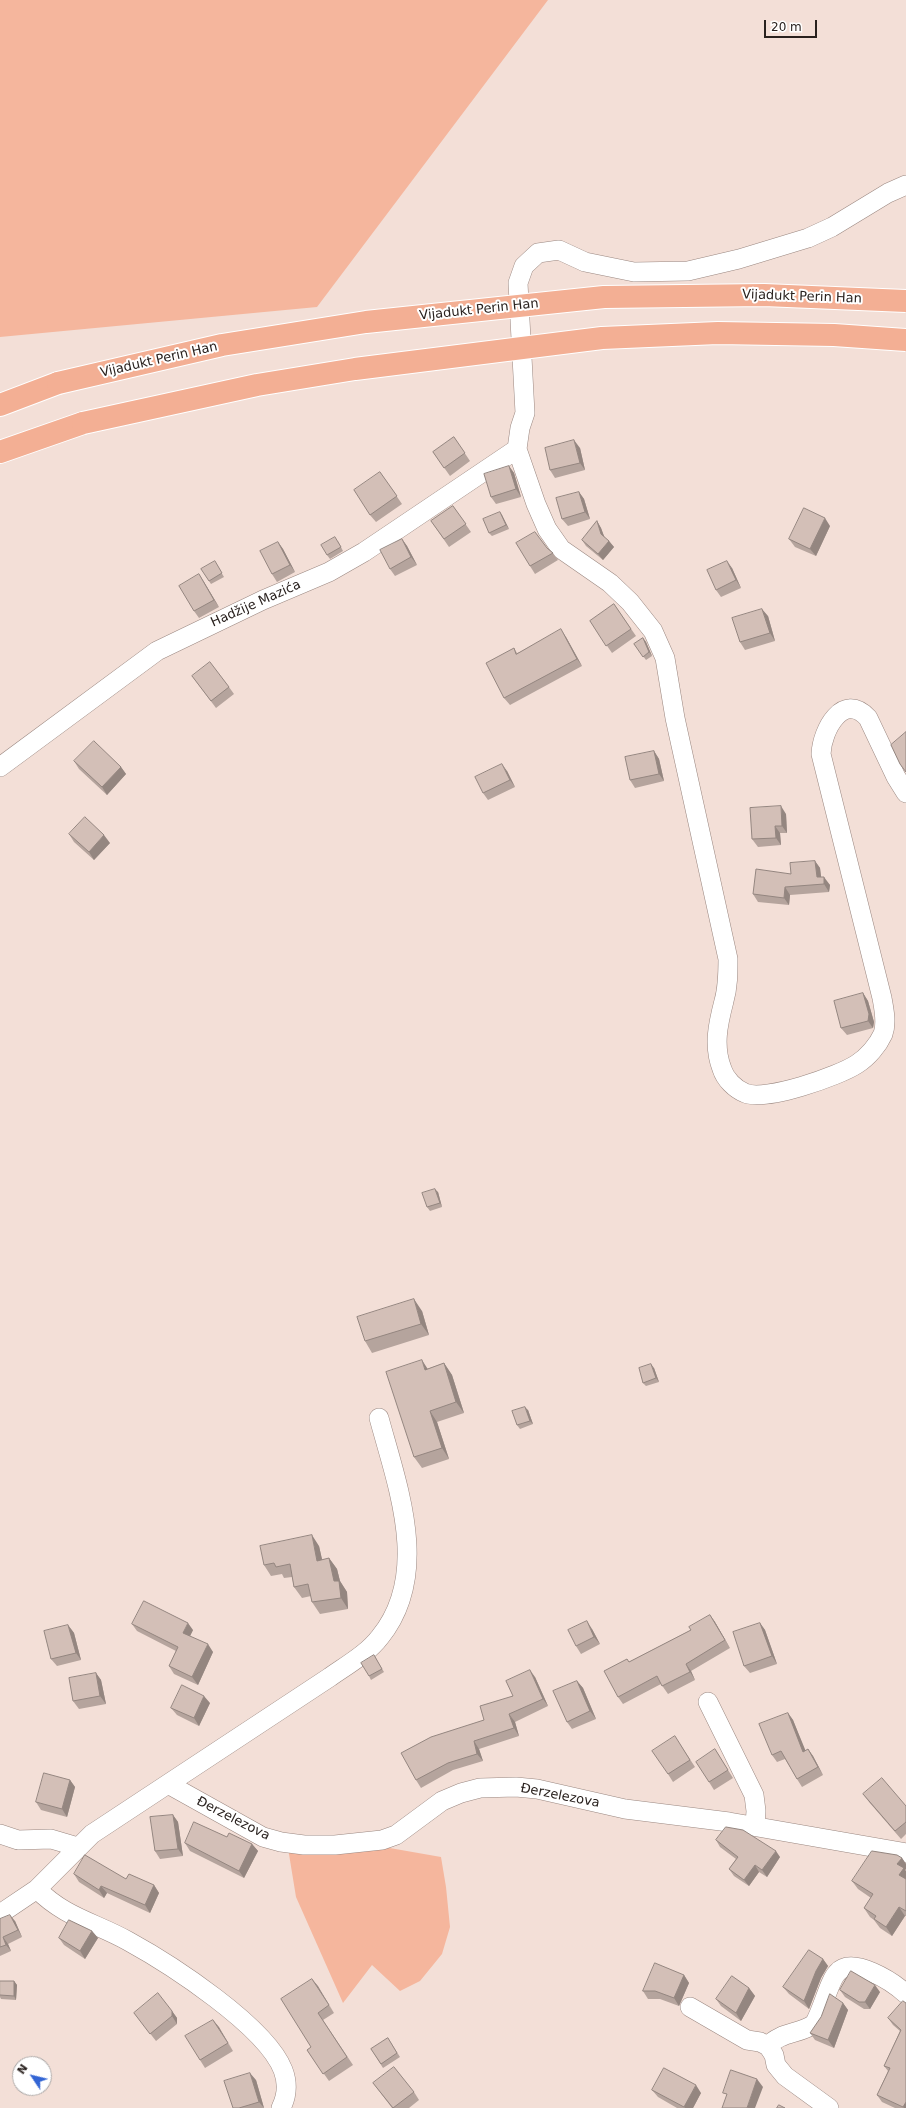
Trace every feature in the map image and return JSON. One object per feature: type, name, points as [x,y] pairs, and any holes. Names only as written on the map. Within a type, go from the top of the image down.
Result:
[{"type":"highway","name":"Vijadukt Perin Han","points":[[0,405],[58,383],[222,345],[366,322],[604,297],[764,295],[906,301]]},
{"type":"highway","points":[[0,452],[83,423],[257,385],[355,369],[602,338],[718,334],[834,335],[906,340]]},
{"type":"street","points":[[906,186],[888,192],[832,227],[808,238],[739,260],[688,271],[634,272],[585,262],[559,250],[538,253],[524,266],[518,283],[525,413],[520,428],[517,449],[536,504],[547,529],[561,549],[610,583],[630,602],[653,631],[665,658],[675,718],[728,959],[728,978],[717,1033],[717,1051],[722,1070],[733,1085],[745,1093],[758,1095],[783,1091],[828,1077],[857,1064],[867,1056],[883,1033],[885,1018],[882,998],[820,754],[824,732],[833,720],[843,712],[853,709],[863,712],[875,732],[896,777],[906,793]]},
{"type":"street","name":"Hadžije Mazića","points":[[0,767],[157,651],[263,600],[329,572],[370,548],[517,449]]},
{"type":"street","points":[[0,1914],[37,1889],[78,1847],[111,1821],[361,1655],[379,1638],[393,1619],[402,1596],[407,1571],[407,1545],[404,1515],[379,1418]]},
{"type":"street","points":[[708,1702],[717,1723],[742,1767],[754,1795],[756,1811],[755,1826]]},
{"type":"street","name":"Đerzelezova","points":[[168,1784],[263,1837],[281,1842],[304,1845],[335,1846],[382,1840],[396,1835],[423,1813],[448,1798],[480,1788],[496,1788],[537,1789],[625,1809],[755,1826],[906,1853]]},
{"type":"street","points":[[0,1834],[18,1840],[51,1839],[78,1847]]},
{"type":"street","points":[[37,1889],[50,1902],[65,1911],[128,1941],[164,1962],[211,1995],[250,2026],[272,2050],[283,2070],[286,2084],[286,2097],[281,2108]]},
{"type":"street","points":[[768,2046],[775,2038],[808,2029],[814,2024],[837,1972],[849,1966],[868,1970],[892,1982],[905,1992]]},
{"type":"street","points":[[690,2007],[746,2040],[768,2046],[774,2055],[776,2065],[785,2076],[829,2108]]},
{"type":"shaded area","points":[[0,0],[548,0],[317,307],[0,337]]},
{"type":"shaded area","points":[[384,1847],[441,1857],[450,1927],[442,1954],[420,1981],[400,1991],[372,1965],[343,2003],[296,1897],[288,1848]]},
{"type":"building","points":[[454,437],[465,453],[444,468],[433,452]]},
{"type":"building","points":[[574,440],[580,463],[550,470],[545,448]]},
{"type":"building","points":[[509,466],[516,489],[491,497],[484,474]]},
{"type":"building","points":[[380,472],[397,496],[370,515],[354,490]]},
{"type":"building","points":[[579,492],[585,512],[562,519],[556,498]]},
{"type":"building","points":[[453,506],[466,524],[444,539],[431,521]]},
{"type":"building","points":[[804,508],[825,518],[810,549],[789,539]]},
{"type":"building","points":[[500,512],[506,525],[489,533],[483,519]]},
{"type":"building","points":[[597,521],[601,534],[609,541],[598,554],[582,540]]},
{"type":"building","points":[[535,532],[547,548],[553,553],[530,566],[516,543]]},
{"type":"building","points":[[335,537],[341,547],[327,555],[321,545]]},
{"type":"building","points":[[402,539],[411,557],[390,569],[380,550]]},
{"type":"building","points":[[278,542],[290,565],[272,574],[260,551]]},
{"type":"building","points":[[215,561],[222,573],[209,581],[201,569]]},
{"type":"building","points":[[727,561],[736,580],[716,590],[707,570]]},
{"type":"building","points":[[199,574],[214,600],[194,611],[179,586]]},
{"type":"building","points":[[614,604],[631,629],[606,646],[590,621]]},
{"type":"building","points":[[762,609],[770,633],[740,642],[732,618]]},
{"type":"building","points":[[561,629],[577,659],[504,698],[486,663],[514,648],[516,654]]},
{"type":"building","points":[[643,638],[649,652],[643,657],[634,644]]},
{"type":"building","points":[[210,662],[229,687],[211,701],[192,676]]},
{"type":"building","points":[[906,732],[906,772],[900,764],[891,745]]},
{"type":"building","points":[[94,741],[121,767],[102,787],[74,761]]},
{"type":"building","points":[[654,751],[659,774],[630,780],[625,757]]},
{"type":"building","points":[[502,764],[510,780],[483,793],[475,777]]},
{"type":"building","points":[[781,806],[782,826],[775,826],[776,838],[752,839],[750,808]]},
{"type":"building","points":[[85,817],[104,835],[89,852],[69,834]]},
{"type":"building","points":[[815,861],[817,877],[824,877],[824,884],[785,887],[784,898],[753,894],[756,869],[791,874],[790,863]]},
{"type":"building","points":[[863,993],[869,1014],[868,1021],[841,1028],[834,1001]]},
{"type":"building","points":[[435,1189],[440,1203],[427,1207],[422,1193]]},
{"type":"building","points":[[414,1299],[421,1324],[365,1341],[357,1317]]},
{"type":"building","points":[[422,1360],[425,1370],[444,1363],[456,1402],[430,1411],[442,1448],[414,1457],[386,1372]]},
{"type":"building","points":[[651,1364],[656,1378],[643,1383],[639,1368]]},
{"type":"building","points":[[525,1407],[530,1421],[517,1425],[512,1411]]},
{"type":"building","points":[[312,1535],[317,1561],[329,1558],[334,1581],[339,1581],[341,1598],[312,1602],[308,1584],[294,1587],[290,1564],[276,1567],[274,1563],[264,1565],[260,1546]]},
{"type":"building","points":[[144,1601],[188,1623],[183,1633],[208,1644],[192,1677],[169,1666],[178,1647],[132,1624]]},
{"type":"building","points":[[710,1615],[725,1640],[686,1664],[690,1672],[662,1686],[657,1676],[618,1697],[604,1671],[627,1659],[629,1662],[691,1630],[689,1627]]},
{"type":"building","points":[[587,1621],[594,1637],[576,1646],[568,1630]]},
{"type":"building","points":[[760,1623],[772,1656],[744,1666],[733,1632]]},
{"type":"building","points":[[68,1625],[76,1653],[51,1659],[44,1631]]},
{"type":"building","points":[[374,1655],[382,1669],[369,1676],[361,1663]]},
{"type":"building","points":[[530,1670],[543,1699],[509,1714],[514,1728],[474,1741],[477,1754],[448,1763],[416,1780],[401,1753],[431,1737],[484,1720],[480,1706],[513,1696],[506,1681]]},
{"type":"building","points":[[96,1673],[100,1696],[73,1701],[69,1678]]},
{"type":"building","points":[[577,1681],[590,1711],[567,1722],[553,1691]]},
{"type":"building","points":[[182,1685],[204,1696],[194,1718],[171,1708]]},
{"type":"building","points":[[788,1713],[803,1752],[808,1749],[818,1767],[797,1779],[781,1751],[772,1755],[759,1724]]},
{"type":"building","points":[[675,1736],[690,1760],[668,1774],[652,1751]]},
{"type":"building","points":[[715,1749],[728,1770],[709,1782],[696,1762]]},
{"type":"building","points":[[44,1773],[70,1780],[62,1809],[36,1802]]},
{"type":"building","points":[[882,1778],[906,1806],[906,1822],[895,1831],[863,1794]]},
{"type":"building","points":[[173,1815],[178,1849],[155,1851],[150,1817]]},
{"type":"building","points":[[194,1822],[227,1837],[229,1833],[252,1844],[239,1871],[185,1843]]},
{"type":"building","points":[[726,1827],[743,1830],[776,1851],[762,1870],[755,1865],[744,1880],[729,1869],[738,1857],[716,1840]]},
{"type":"building","points":[[872,1851],[897,1855],[902,1858],[897,1864],[904,1868],[899,1875],[906,1879],[906,1911],[899,1907],[886,1927],[874,1919],[876,1916],[864,1908],[873,1894],[852,1881]]},
{"type":"building","points":[[85,1855],[126,1879],[129,1874],[154,1885],[145,1905],[101,1886],[99,1890],[74,1874]]},
{"type":"building","points":[[10,1915],[18,1930],[3,1937],[6,1945],[0,1947],[0,1919]]},
{"type":"building","points":[[69,1920],[92,1931],[80,1951],[59,1938]]},
{"type":"building","points":[[809,1950],[823,1959],[816,1971],[804,2001],[783,1987]]},
{"type":"building","points":[[655,1963],[684,1975],[674,1998],[655,1991],[643,1991]]},
{"type":"building","points":[[851,1971],[875,1985],[865,2002],[859,2002],[840,1990]]},
{"type":"building","points":[[732,1976],[749,1988],[736,2013],[716,1999]]},
{"type":"building","points":[[312,1979],[329,2005],[318,2013],[347,2057],[323,2074],[307,2050],[311,2047],[281,1999]]},
{"type":"building","points":[[0,1981],[14,1981],[14,1996],[0,1995]]},
{"type":"building","points":[[158,1993],[172,2011],[172,2016],[150,2034],[134,2013]]},
{"type":"building","points":[[830,1994],[843,2003],[828,2040],[810,2033],[821,2017]]},
{"type":"building","points":[[903,2001],[906,2003],[906,2102],[903,2107],[877,2095],[890,2068],[884,2066],[901,2030],[888,2018]]},
{"type":"building","points":[[213,2020],[228,2043],[200,2060],[185,2036]]},
{"type":"building","points":[[388,2038],[397,2053],[381,2064],[371,2049]]},
{"type":"building","points":[[394,2067],[414,2092],[393,2108],[373,2083]]},
{"type":"building","points":[[664,2068],[696,2085],[684,2107],[652,2090]]},
{"type":"building","points":[[731,2070],[757,2079],[747,2108],[722,2108],[727,2094],[723,2093]]},
{"type":"building","points":[[250,2073],[259,2102],[239,2108],[233,2108],[224,2081]]},
{"type":"building","points":[[779,2105],[785,2108],[777,2108]]}]
